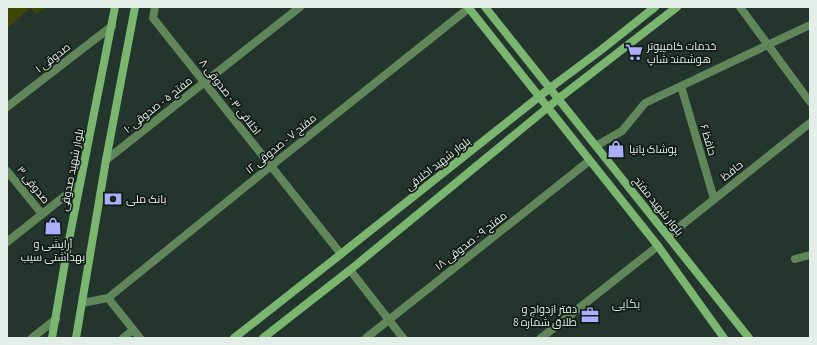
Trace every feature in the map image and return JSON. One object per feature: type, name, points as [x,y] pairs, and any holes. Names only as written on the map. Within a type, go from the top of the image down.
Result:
[{"type":"main road","name":"بلوار شهید صدوقی","points":[[52,338],[67,250],[115,7]]},
{"type":"main road","points":[[76,338],[106,160],[135,7]]},
{"type":"main road","name":"بلوار شهید مفتح","points":[[485,7],[749,338]]},
{"type":"main road","name":"بلوار شهید اخلاقی","points":[[234,338],[550,88],[655,7]]},
{"type":"main road","points":[[263,338],[350,270],[558,99],[677,7]]},
{"type":"main road","points":[[468,8],[658,246],[721,337]]},
{"type":"main road","points":[[526,81],[535,77],[537,72]]},
{"type":"main road","points":[[560,123],[565,115],[570,114]]},
{"type":"street","name":"اخلاقی ۳ - صدوقی ۸","points":[[155,7],[153,18],[341,254]]},
{"type":"street","name":"مفتح ۵ - صدوقی ۱۰","points":[[106,160],[300,7]]},
{"type":"street","points":[[740,7],[810,102]]},
{"type":"street","name":"مفتح ۷ - صدوقی ۱۲","points":[[108,298],[468,8]]},
{"type":"street","points":[[596,146],[622,131],[645,103],[810,24]]},
{"type":"street","name":"صدوقی ۱","points":[[7,107],[112,26]]},
{"type":"street","name":"حافظ ۶","points":[[681,86],[714,200]]},
{"type":"street","name":"حافظ","points":[[668,236],[810,123]]},
{"type":"street","name":"مفتح ۹ - صدوقی ۱۸","points":[[366,338],[589,161]]},
{"type":"street","name":"صدوقی ۳","points":[[7,170],[40,216]]},
{"type":"street","points":[[7,242],[80,184]]},
{"type":"street","points":[[541,338],[658,246]]},
{"type":"street","points":[[794,259],[810,255]]},
{"type":"street","points":[[350,270],[403,338]]},
{"type":"street","points":[[82,303],[108,298],[140,338]]},
{"type":"street","points":[[32,338],[56,319]]},
{"type":"street","points":[[123,338],[133,330]]},
{"type":"path","points":[[40,216],[67,250]]},
{"type":"green space","points":[[7,7],[48,7],[36,14],[30,8],[7,29]]},
{"type":"place","name":"خدمات کامپیوتر هوشمند شاپ","points":[[634,52]]},
{"type":"place","name":"پوشاک پانیا","points":[[616,149]]},
{"type":"place","name":"بانک ملی","points":[[113,199]]},
{"type":"place","name":"آرایشی و بهداشتی سیب","points":[[53,226]]},
{"type":"place","name":"دفتر ازدواج و طلاق شماره 8","points":[[590,315]]},
{"type":"district","name":"بکایی","points":[[626,304]]}]
